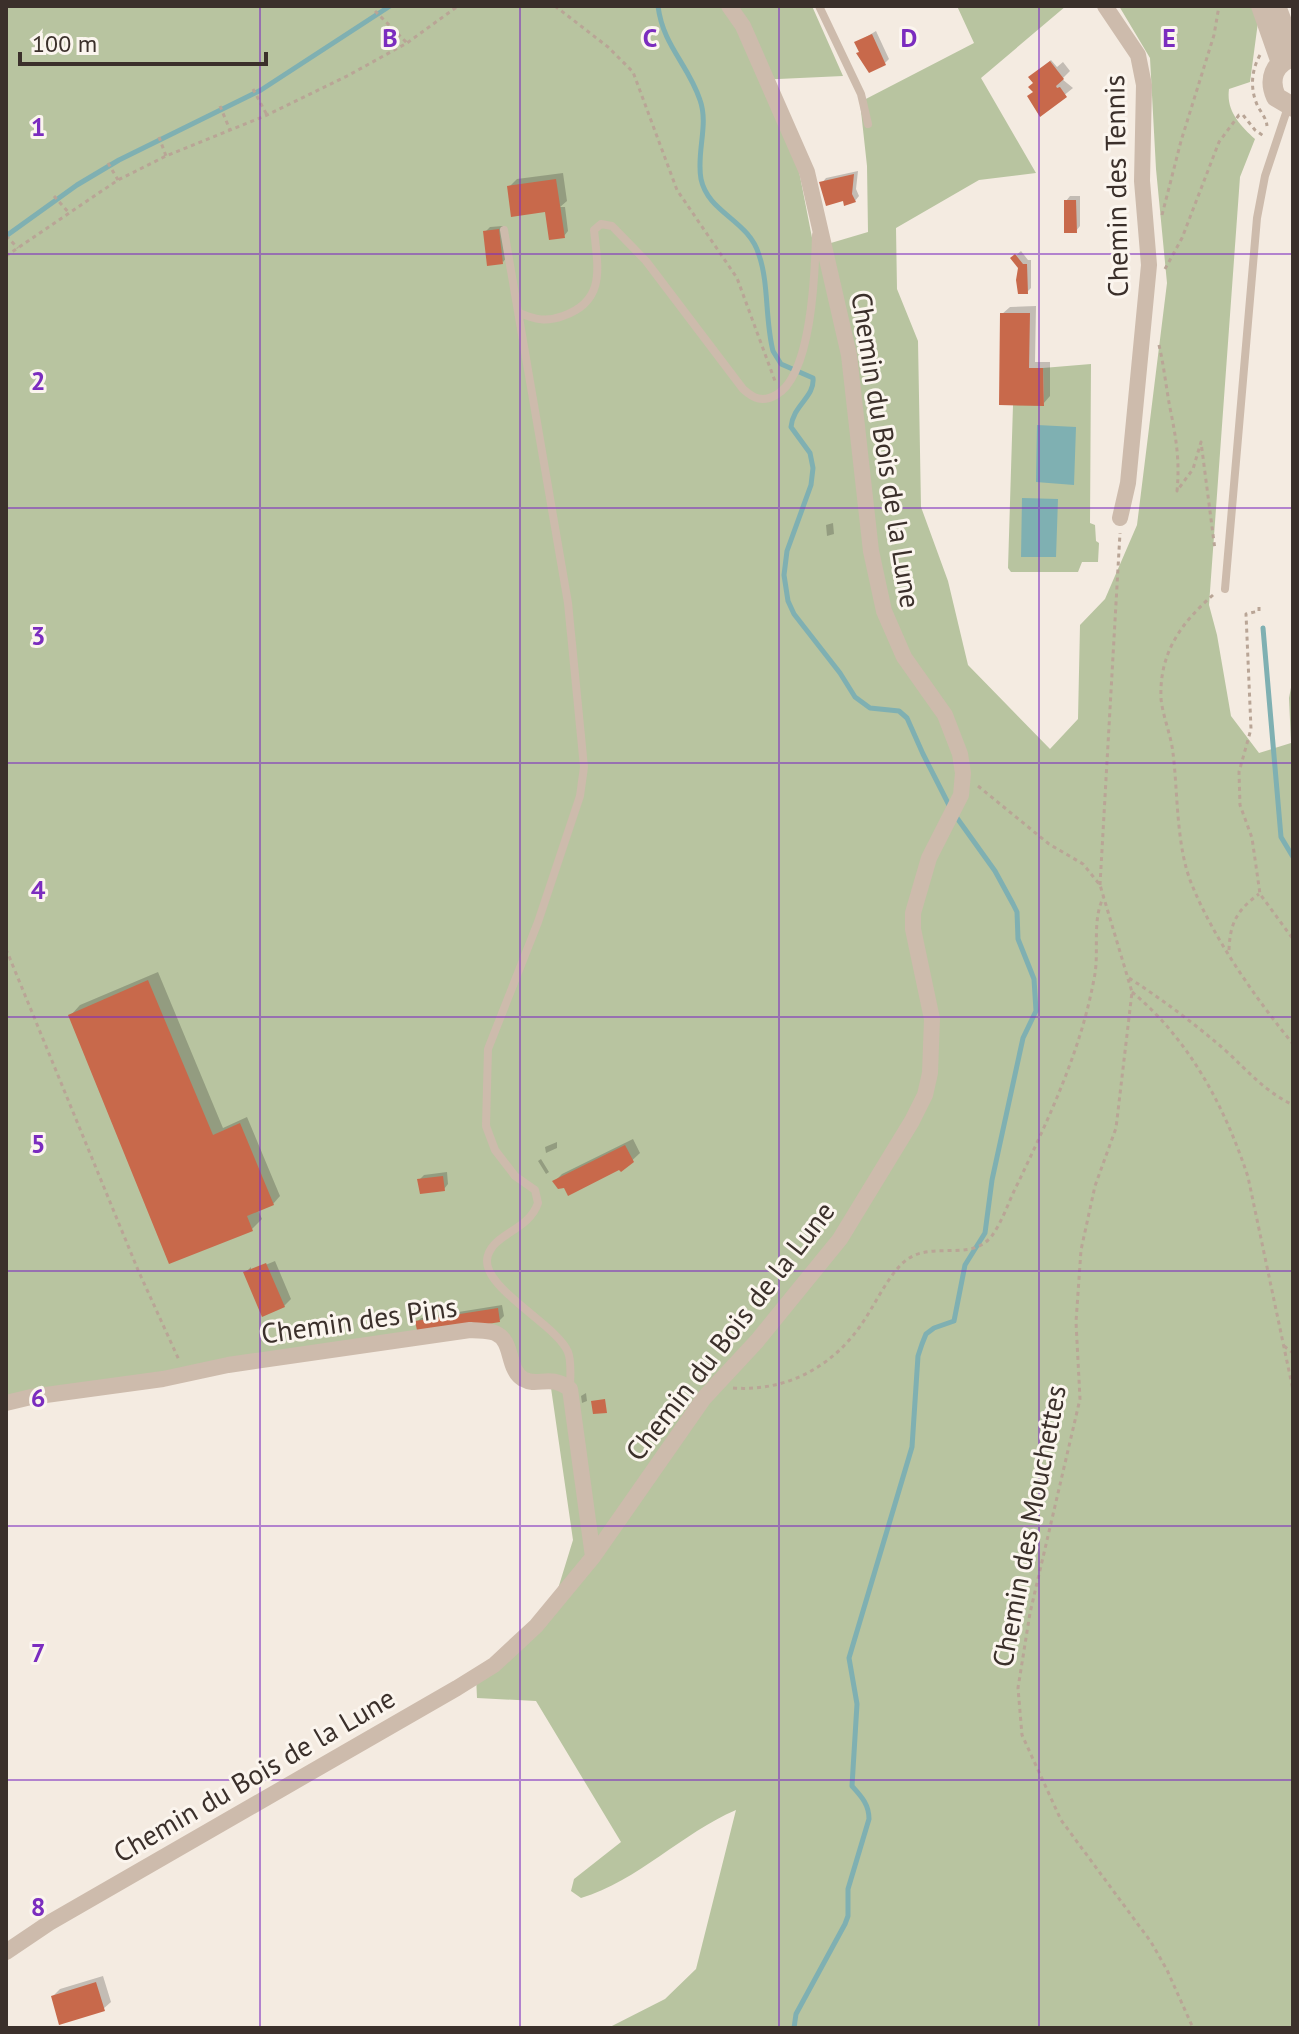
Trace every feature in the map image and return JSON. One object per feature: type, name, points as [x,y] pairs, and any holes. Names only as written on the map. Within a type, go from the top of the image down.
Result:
[{"type":"street","name":"Chemin du Bois de la Lune","points":[[6,1952],[49,1923],[494,1665],[536,1626],[593,1557],[717,1383],[767,1330],[840,1239],[925,1095],[932,1046],[932,1019],[913,929],[913,913],[929,858],[962,792],[960,754],[945,715],[904,657],[884,611],[871,551],[849,355],[816,222],[807,172],[743,26],[729,6]]},
{"type":"street","points":[[739,6],[743,26]]},
{"type":"street","name":"Chemin des Tennis","points":[[1105,6],[1138,55],[1144,85],[1142,181],[1149,265],[1128,483],[1120,518]]},
{"type":"street","points":[[1261,6],[1289,57]]},
{"type":"street","points":[[1276,6],[1289,57]]},
{"type":"street","points":[[1289,57],[1273,75],[1272,83],[1276,97],[1290,107]]},
{"type":"street","name":"Chemin des Pins","points":[[6,1403],[228,1365],[470,1330],[496,1333],[507,1344],[514,1372],[527,1381],[559,1381],[570,1389]]},
{"type":"street","points":[[570,1389],[593,1557]]},
{"type":"lane","points":[[819,6],[861,94],[868,124]]},
{"type":"lane","points":[[1225,587],[1257,218],[1265,176],[1290,107]]},
{"type":"lane","points":[[520,313],[536,321],[555,319],[589,303],[596,287],[594,230],[601,224],[612,226],[646,261],[743,389],[753,398],[767,399],[790,382],[799,361],[814,284],[816,222]]},
{"type":"lane","points":[[504,230],[568,603],[584,767],[580,796],[538,922],[488,1049],[486,1126],[495,1150],[515,1176],[535,1190],[538,1203],[530,1220],[492,1247],[487,1264],[499,1285],[559,1336],[569,1353],[570,1389]]},
{"type":"path","points":[[6,256],[118,180],[166,156],[267,115],[407,43],[458,6]]},
{"type":"path","points":[[555,6],[608,47],[633,72],[677,190],[737,278],[779,393]]},
{"type":"path","points":[[1160,223],[1181,141],[1214,35],[1219,6]]},
{"type":"path","points":[[375,11],[407,43]]},
{"type":"path","points":[[253,89],[267,115]]},
{"type":"path","points":[[220,106],[230,130]]},
{"type":"path","points":[[1182,238],[1219,142],[1239,115],[1243,115],[1260,134],[1269,138]]},
{"type":"path","points":[[159,137],[166,156]]},
{"type":"path","points":[[108,163],[118,180]]},
{"type":"path","points":[[54,196],[70,214]]},
{"type":"path","points":[[8,237],[18,248]]},
{"type":"path","points":[[1156,336],[1175,422],[1180,465],[1177,491],[1193,469],[1201,442],[1212,542],[1217,556]]},
{"type":"path","points":[[1100,885],[1120,518]]},
{"type":"path","points":[[1225,587],[1201,605],[1182,628],[1162,664],[1161,701],[1173,750],[1178,819],[1191,884],[1263,1008],[1293,1044]]},
{"type":"path","points":[[1259,607],[1259,611],[1246,614],[1251,729],[1239,772],[1240,805],[1252,838],[1260,894],[1293,939]]},
{"type":"path","name":"Chemin des Mouchettes","points":[[963,773],[1049,844],[1083,864],[1100,885],[1132,992],[1116,1128],[1095,1186],[1081,1250],[1076,1322],[1080,1399],[1030,1613],[1018,1688],[1019,1716],[1027,1750],[1061,1820],[1151,1942],[1193,2028]]},
{"type":"path","points":[[1229,954],[1230,927],[1236,913],[1260,894]]},
{"type":"path","points":[[717,1383],[736,1388],[765,1388],[816,1369],[834,1357],[853,1336],[900,1264],[918,1252],[970,1249],[989,1238],[1041,1134],[1086,1018],[1095,975],[1099,906],[1104,896]]},
{"type":"path","points":[[6,949],[138,1270],[185,1374]]},
{"type":"path","points":[[1129,978],[1172,1006],[1269,1093],[1293,1105]]},
{"type":"path","points":[[1132,992],[1152,1008],[1209,1084],[1237,1145],[1248,1177],[1293,1390]]},
{"type":"path","points":[[1284,1346],[1293,1353]]},
{"type":"green space","points":[[6,6],[812,6],[843,76],[759,80],[799,171],[814,248],[868,232],[867,166],[860,102],[974,43],[957,6],[1066,6],[981,78],[1036,173],[979,180],[896,228],[897,289],[918,341],[921,507],[948,581],[968,665],[1050,749],[1078,719],[1080,625],[1105,599],[1137,525],[1167,283],[1150,58],[1119,6],[1256,6],[1258,22],[1250,82],[1229,89],[1232,111],[1255,139],[1240,177],[1209,605],[1231,716],[1259,753],[1291,743],[1289,698],[1293,677],[1293,2028],[608,2028],[665,1999],[696,1969],[736,1810],[697,1831],[622,1880],[581,1898],[571,1891],[574,1879],[621,1842],[536,1701],[477,1698],[476,1676],[553,1605],[573,1540],[550,1381],[527,1381],[496,1333],[6,1403]]},
{"type":"green space","points":[[1091,364],[1090,523],[1095,525],[1096,541],[1099,543],[1098,562],[1082,562],[1078,572],[1011,572],[1008,568],[1013,405],[1044,405],[1043,368]]},
{"type":"water","points":[[1037,425],[1076,427],[1074,485],[1036,482]]},
{"type":"water","points":[[1022,498],[1058,499],[1056,557],[1021,557]]},
{"type":"building","points":[[872,34],[886,65],[869,73],[856,53],[859,52],[854,42]]},
{"type":"building","points":[[1050,61],[1064,79],[1056,86],[1067,97],[1040,117],[1027,96],[1033,92],[1028,87],[1033,83],[1028,77]]},
{"type":"building","points":[[854,174],[852,194],[856,202],[844,206],[843,201],[826,206],[819,182]]},
{"type":"building","points":[[556,179],[565,238],[549,240],[545,212],[511,217],[507,186]]},
{"type":"building","points":[[1064,200],[1076,200],[1077,233],[1064,233]]},
{"type":"building","points":[[499,229],[503,264],[487,266],[483,231]]},
{"type":"building","points":[[1015,254],[1023,264],[1027,264],[1028,294],[1018,294],[1018,268],[1010,258]]},
{"type":"building","points":[[1000,313],[1030,313],[1029,368],[1043,368],[1044,406],[999,405]]},
{"type":"building","points":[[148,980],[213,1135],[240,1123],[274,1205],[247,1216],[253,1231],[169,1264],[68,1015]]},
{"type":"building","points":[[625,1145],[634,1162],[621,1172],[619,1170],[568,1196],[564,1188],[558,1189],[552,1181]]},
{"type":"building","points":[[443,1176],[445,1191],[420,1194],[417,1179]]},
{"type":"building","points":[[266,1263],[285,1307],[262,1317],[243,1272]]},
{"type":"building","points":[[498,1308],[500,1322],[418,1335],[415,1321]]},
{"type":"building","points":[[605,1399],[607,1413],[593,1414],[591,1401]]},
{"type":"building","points":[[96,1982],[105,2011],[59,2025],[51,1996]]},
{"type":"waterway","points":[[6,236],[77,185],[119,160],[261,90],[390,6]]},
{"type":"waterway","points":[[658,6],[670,44],[700,100],[703,119],[700,169],[705,191],[754,243],[764,278],[773,351],[781,364],[813,378],[811,391],[796,413],[791,427],[810,453],[813,468],[811,485],[787,551],[784,575],[788,601],[794,614],[855,697],[870,708],[899,711],[907,718],[952,811],[995,871],[1017,912],[1018,939],[1034,979],[1036,1011],[1023,1038],[992,1180],[985,1233],[965,1265],[954,1321],[926,1334],[918,1356],[912,1447],[849,1658],[857,1704],[852,1786],[866,1805],[869,1819],[848,1889],[848,1916],[796,2014],[794,2028]]},
{"type":"waterway","points":[[1263,628],[1281,837],[1293,857]]}]
